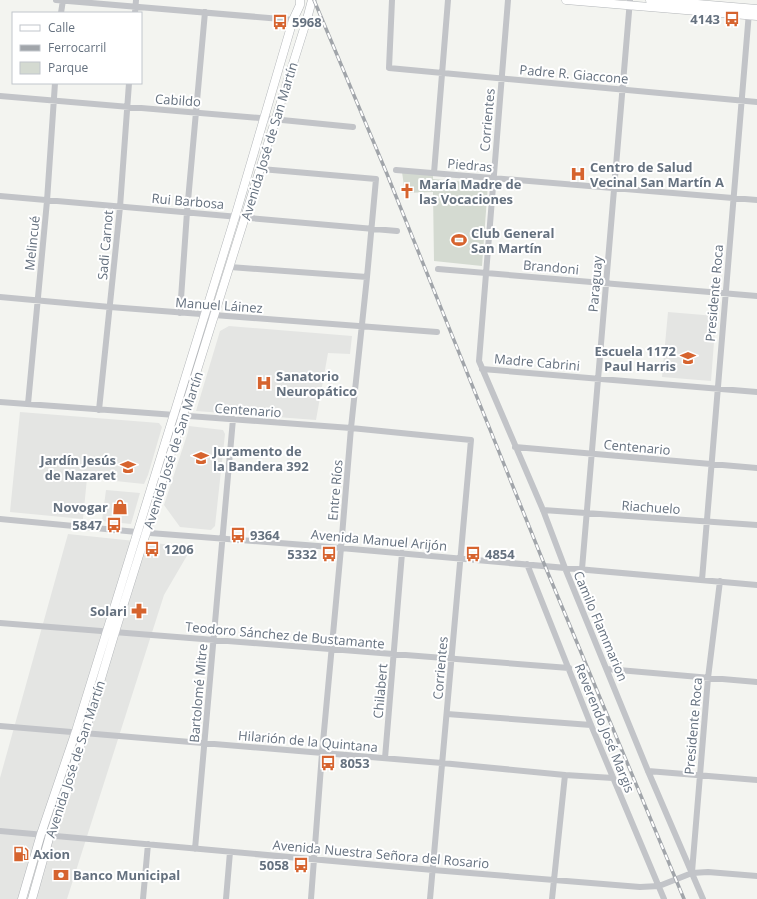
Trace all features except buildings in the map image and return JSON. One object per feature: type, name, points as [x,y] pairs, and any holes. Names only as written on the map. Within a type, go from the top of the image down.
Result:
[{"type":"main road","name":"Avenida José de San Martín","points":[[22,899],[41,834],[76,732],[136,532],[265,118],[293,20],[300,5],[300,0]]},
{"type":"main road","name":"Avenida José de San Martín","points":[[32,899],[50,835],[85,732],[115,632],[261,169],[312,0]]},
{"type":"main road","points":[[566,0],[753,12]]},
{"type":"main road","points":[[650,0],[753,12]]},
{"type":"street","points":[[56,0],[293,20]]},
{"type":"street","points":[[61,12],[63,0]]},
{"type":"street","name":"Padre R. Giaccone","points":[[392,0],[389,68],[757,102]]},
{"type":"street","points":[[434,173],[448,0]]},
{"type":"street","name":"Corrientes","points":[[479,361],[508,0]]},
{"type":"street","name":"Paraguay","points":[[582,569],[630,3]]},
{"type":"street","points":[[180,313],[204,12]]},
{"type":"street","name":"Presidente Roca","points":[[702,580],[733,198],[742,101],[753,12]]},
{"type":"street","name":"Melincué","points":[[28,404],[47,201],[55,84]]},
{"type":"street","name":"Sadi Carnot","points":[[100,410],[120,207],[129,84]]},
{"type":"street","name":"Cabildo","points":[[0,96],[265,118],[353,127]]},
{"type":"street","name":"Entre Ríos","points":[[261,169],[376,179],[351,428],[322,753],[311,899]]},
{"type":"street","name":"Piedras","points":[[396,170],[757,200]]},
{"type":"street","name":"Rui Barbosa","points":[[0,196],[397,231]]},
{"type":"street","points":[[230,267],[367,277]]},
{"type":"street","name":"Brandoni","points":[[438,269],[757,296]]},
{"type":"street","name":"Manuel Láinez","points":[[0,298],[37,300],[110,308],[437,332]]},
{"type":"street","name":"Camilo Flammarion","points":[[479,361],[543,510],[565,568],[702,899]]},
{"type":"street","name":"Madre Cabrini","points":[[482,369],[757,392]]},
{"type":"street","name":"Centenario","points":[[0,402],[351,428],[471,440]]},
{"type":"street","name":"Bartolomé Mitre","points":[[195,849],[233,419]]},
{"type":"street","name":"Corrientes","points":[[430,899],[471,440]]},
{"type":"street","name":"Centenario","points":[[515,447],[757,468]]},
{"type":"street","name":"Riachuelo","points":[[543,510],[757,525]]},
{"type":"street","name":"Avenida Manuel Arijón","points":[[0,520],[402,553],[757,585]]},
{"type":"street","name":"Chilabert","points":[[385,758],[402,553]]},
{"type":"street","name":"Reverendo José Margis","points":[[527,564],[591,725],[664,899]]},
{"type":"street","name":"Presidente Roca","points":[[692,873],[708,678],[720,581]]},
{"type":"street","name":"Teodoro Sánchez de Bustamante","points":[[0,623],[569,668]]},
{"type":"street","points":[[607,669],[757,682]]},
{"type":"street","points":[[446,714],[591,725]]},
{"type":"street","name":"Hilarión de la Quintana","points":[[0,726],[85,732],[613,778]]},
{"type":"street","points":[[648,771],[757,780]]},
{"type":"street","points":[[552,899],[565,775]]},
{"type":"street","name":"Avenida Nuestra Señora del Rosario","points":[[0,831],[432,870],[640,886],[659,886],[692,873],[708,872],[757,876]]},
{"type":"street","points":[[143,899],[148,844]]},
{"type":"street","points":[[226,899],[230,852]]},
{"type":"shaded area","name":"Escuela 1172 Paul Harris","points":[[668,312],[716,316],[711,381],[662,377]]},
{"type":"shaded area","name":"Sanatorio Neuropático","points":[[229,326],[352,336],[350,354],[328,353],[316,420],[196,411],[220,331]]},
{"type":"shaded area","points":[[20,412],[159,423],[162,427],[144,484],[87,478],[83,519],[10,512]]},
{"type":"shaded area","name":"Juramento de la Bandera 392","points":[[189,426],[223,430],[225,434],[215,526],[211,530],[180,527],[164,505]]},
{"type":"shaded area","name":"Novogar","points":[[106,490],[140,493],[131,524],[102,521]]},
{"type":"shaded area","points":[[68,534],[192,547],[164,595],[67,899],[0,899],[0,778]]},
{"type":"green space","name":"Club General San Martín","points":[[402,172],[433,175],[433,179],[488,184],[482,266],[434,261],[433,192],[405,193]]},
{"type":"railway","points":[[314,0],[387,174],[545,566],[684,899]]},
{"type":"place","name":"4143","points":[[732,19]]},
{"type":"place","name":"5968","points":[[280,22]]},
{"type":"place","name":"Centro de Salud Vecinal San Martín A","points":[[578,174]]},
{"type":"place","name":"María Madre de las Vocaciones","points":[[407,191]]},
{"type":"place","name":"Club General San Martín","points":[[459,240]]},
{"type":"place","name":"Escuela 1172 Paul Harris","points":[[688,358]]},
{"type":"place","name":"Sanatorio Neuropático","points":[[264,383]]},
{"type":"place","name":"Juramento de la Bandera 392","points":[[201,458]]},
{"type":"place","name":"Jardín Jesús de Nazaret","points":[[128,467]]},
{"type":"place","name":"Novogar","points":[[120,507]]},
{"type":"place","name":"5847","points":[[114,525]]},
{"type":"place","name":"9364","points":[[238,535]]},
{"type":"place","name":"1206","points":[[152,549]]},
{"type":"place","name":"5332","points":[[329,554]]},
{"type":"place","name":"4854","points":[[473,554]]},
{"type":"place","name":"Solari","points":[[139,611]]},
{"type":"place","name":"8053","points":[[328,763]]},
{"type":"place","name":"Axion","points":[[21,854]]},
{"type":"place","name":"5058","points":[[301,865]]},
{"type":"place","name":"Banco Municipal","points":[[61,875]]}]
